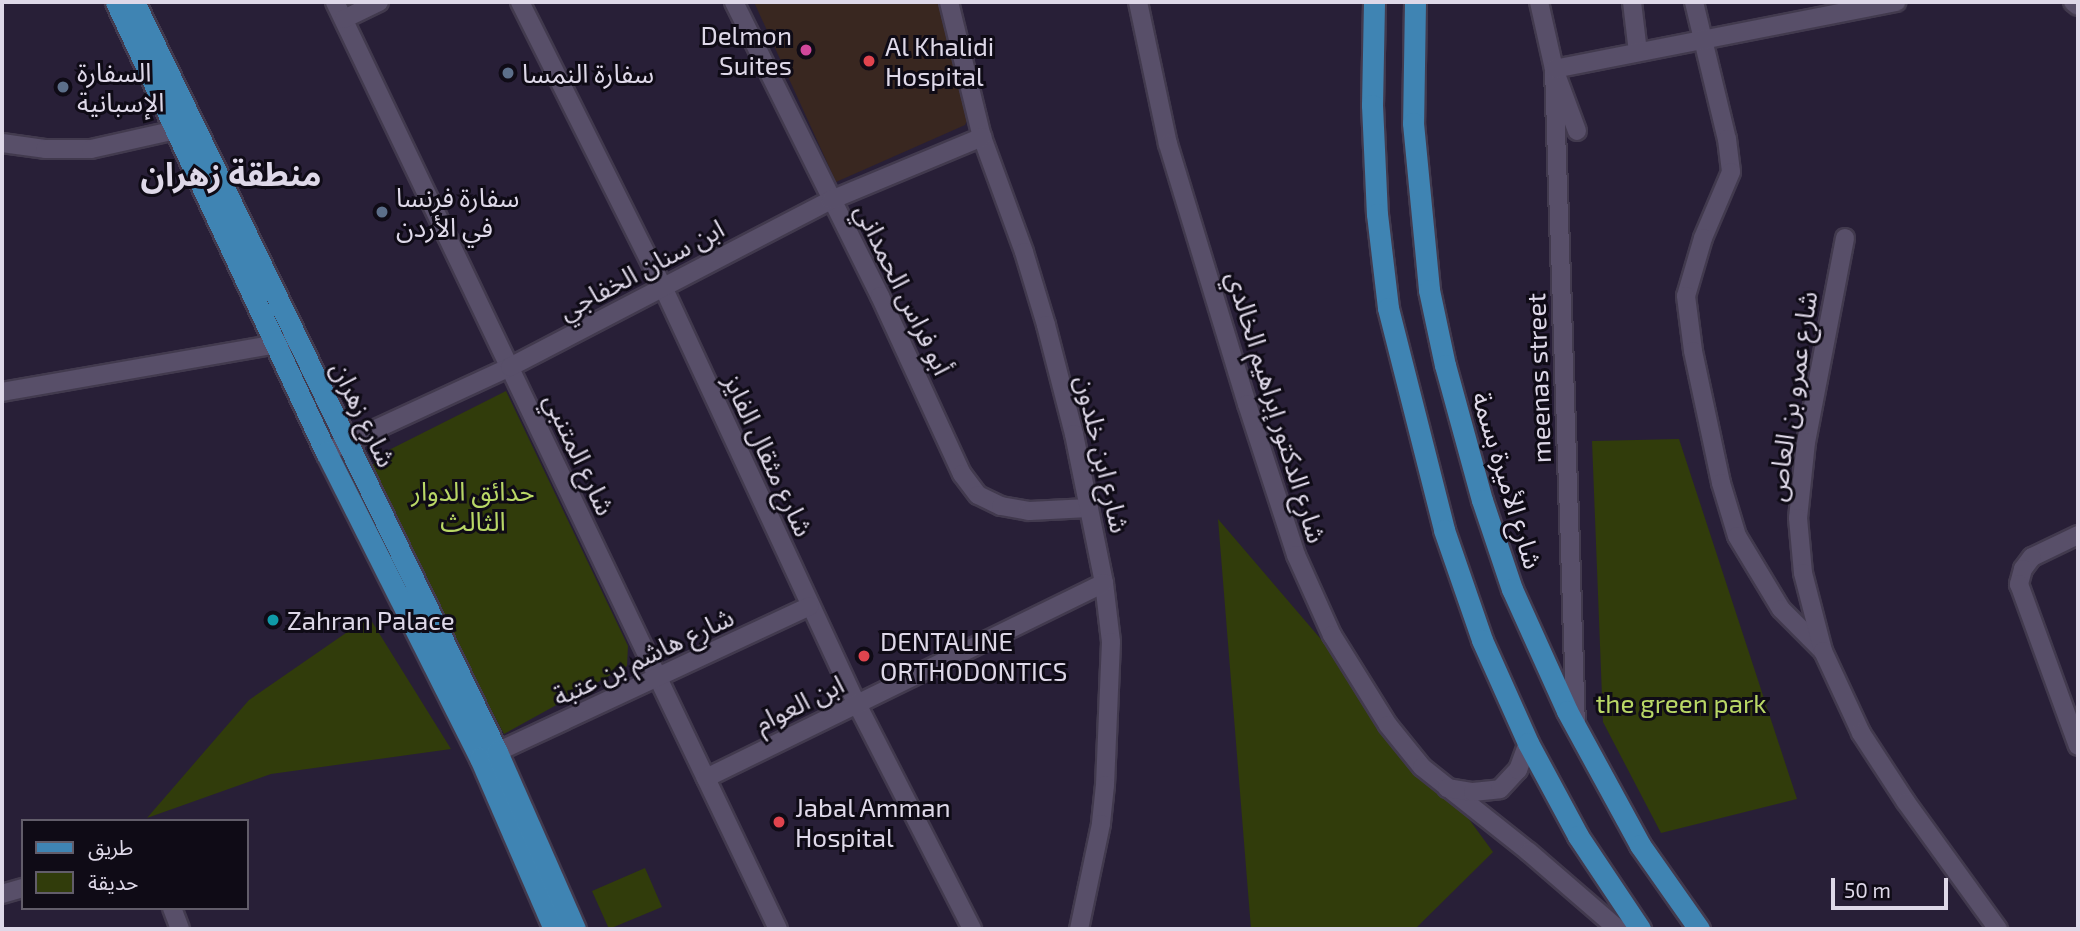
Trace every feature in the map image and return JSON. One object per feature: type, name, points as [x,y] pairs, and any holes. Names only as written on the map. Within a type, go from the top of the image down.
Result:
[{"type":"main road","name":"شارع زهران","points":[[116,2],[176,130],[288,343],[347,444],[497,752],[575,929]]},
{"type":"main road","name":"شارع زهران","points":[[134,2],[288,343],[326,452],[480,758],[554,929]]},
{"type":"main road","points":[[1374,2],[1372,105],[1377,214],[1388,308],[1444,530],[1482,640],[1528,743],[1578,836],[1640,929]]},
{"type":"main road","name":"شارع الأميرة بسمة","points":[[1415,2],[1412,67],[1417,186],[1438,337],[1478,487],[1505,568],[1543,662],[1640,845],[1699,929]]},
{"type":"street","name":"شارع المتنبي","points":[[335,2],[778,929]]},
{"type":"street","points":[[344,19],[379,2]]},
{"type":"street","name":"شارع مثقال الفايز","points":[[520,2],[663,287],[857,704],[972,929]]},
{"type":"street","name":"أبو فراس الحمداني","points":[[734,2],[962,474],[978,495],[1001,506],[1029,511],[1090,508]]},
{"type":"street","name":"شارع ابن خلدون","points":[[949,2],[982,137],[1024,252],[1046,325],[1090,508],[1104,583],[1111,642],[1105,785],[1101,824],[1079,929]]},
{"type":"street","name":"شارع الدكتور إبراهيم الخالدي","points":[[1138,2],[1168,144],[1247,404],[1307,584],[1332,635],[1388,725],[1411,756],[1618,929]]},
{"type":"street","points":[[1539,2],[1554,69],[1577,131]]},
{"type":"street","points":[[1632,2],[1638,52]]},
{"type":"street","points":[[1694,2],[1727,139],[1731,172],[1703,238],[1689,283],[1686,308],[1693,351],[1721,483],[1737,536],[1781,609],[1823,652]]},
{"type":"street","points":[[1554,69],[1897,2]]},
{"type":"street","points":[[2073,2],[2078,6]]},
{"type":"street","name":"meenas street","points":[[1554,69],[1576,728]]},
{"type":"street","points":[[2,142],[45,149],[91,149],[176,130]]},
{"type":"street","name":"ابن سنان الخفاجي","points":[[326,452],[510,366],[831,200],[982,137]]},
{"type":"street","name":"شارع عمرو بن العاص","points":[[1845,237],[1814,388],[1798,518],[1803,573],[1823,652],[1846,705],[1881,765],[1998,929]]},
{"type":"street","points":[[2,392],[288,343]]},
{"type":"street","points":[[2078,535],[2032,557],[2022,569],[2019,584],[2078,746]]},
{"type":"street","name":"ابن العوام","points":[[705,778],[1104,583]]},
{"type":"street","name":"شارع هاشم بن عتبة","points":[[497,752],[657,680],[810,606]]},
{"type":"street","points":[[1447,788],[1473,792],[1500,789],[1512,778],[1528,743]]},
{"type":"street","points":[[2,894],[21,889]]},
{"type":"street","points":[[173,910],[180,929]]},
{"type":"shaded area","name":"Al Khalidi Hospital","points":[[754,2],[946,2],[967,121],[965,125],[836,182]]},
{"type":"green space","name":"حدائق الدوار الثالث","points":[[506,391],[628,646],[627,666],[504,734],[366,474],[381,454]]},
{"type":"green space","name":"the green park","points":[[1679,439],[1797,799],[1661,833],[1603,722],[1592,441]]},
{"type":"green space","points":[[1218,519],[1433,770],[1493,852],[1415,929],[1251,929]]},
{"type":"green space","points":[[369,617],[451,749],[271,774],[147,818],[249,700]]},
{"type":"green space","points":[[645,868],[662,907],[609,929],[592,891]]},
{"type":"place","name":"Delmon Suites","points":[[806,50]]},
{"type":"place","name":"Al Khalidi Hospital","points":[[869,61]]},
{"type":"place","name":"سفارة النمسا","points":[[508,73]]},
{"type":"place","name":"السفارة الإسبانية","points":[[63,87]]},
{"type":"place","name":"سفارة فرنسا في الأردن","points":[[382,212]]},
{"type":"place","name":"Zahran Palace","points":[[273,620]]},
{"type":"place","name":"DENTALINE ORTHODONTICS","points":[[864,656]]},
{"type":"place","name":"Jabal Amman Hospital","points":[[779,822]]},
{"type":"district","name":"منطقة زهران","points":[[231,174]]}]
